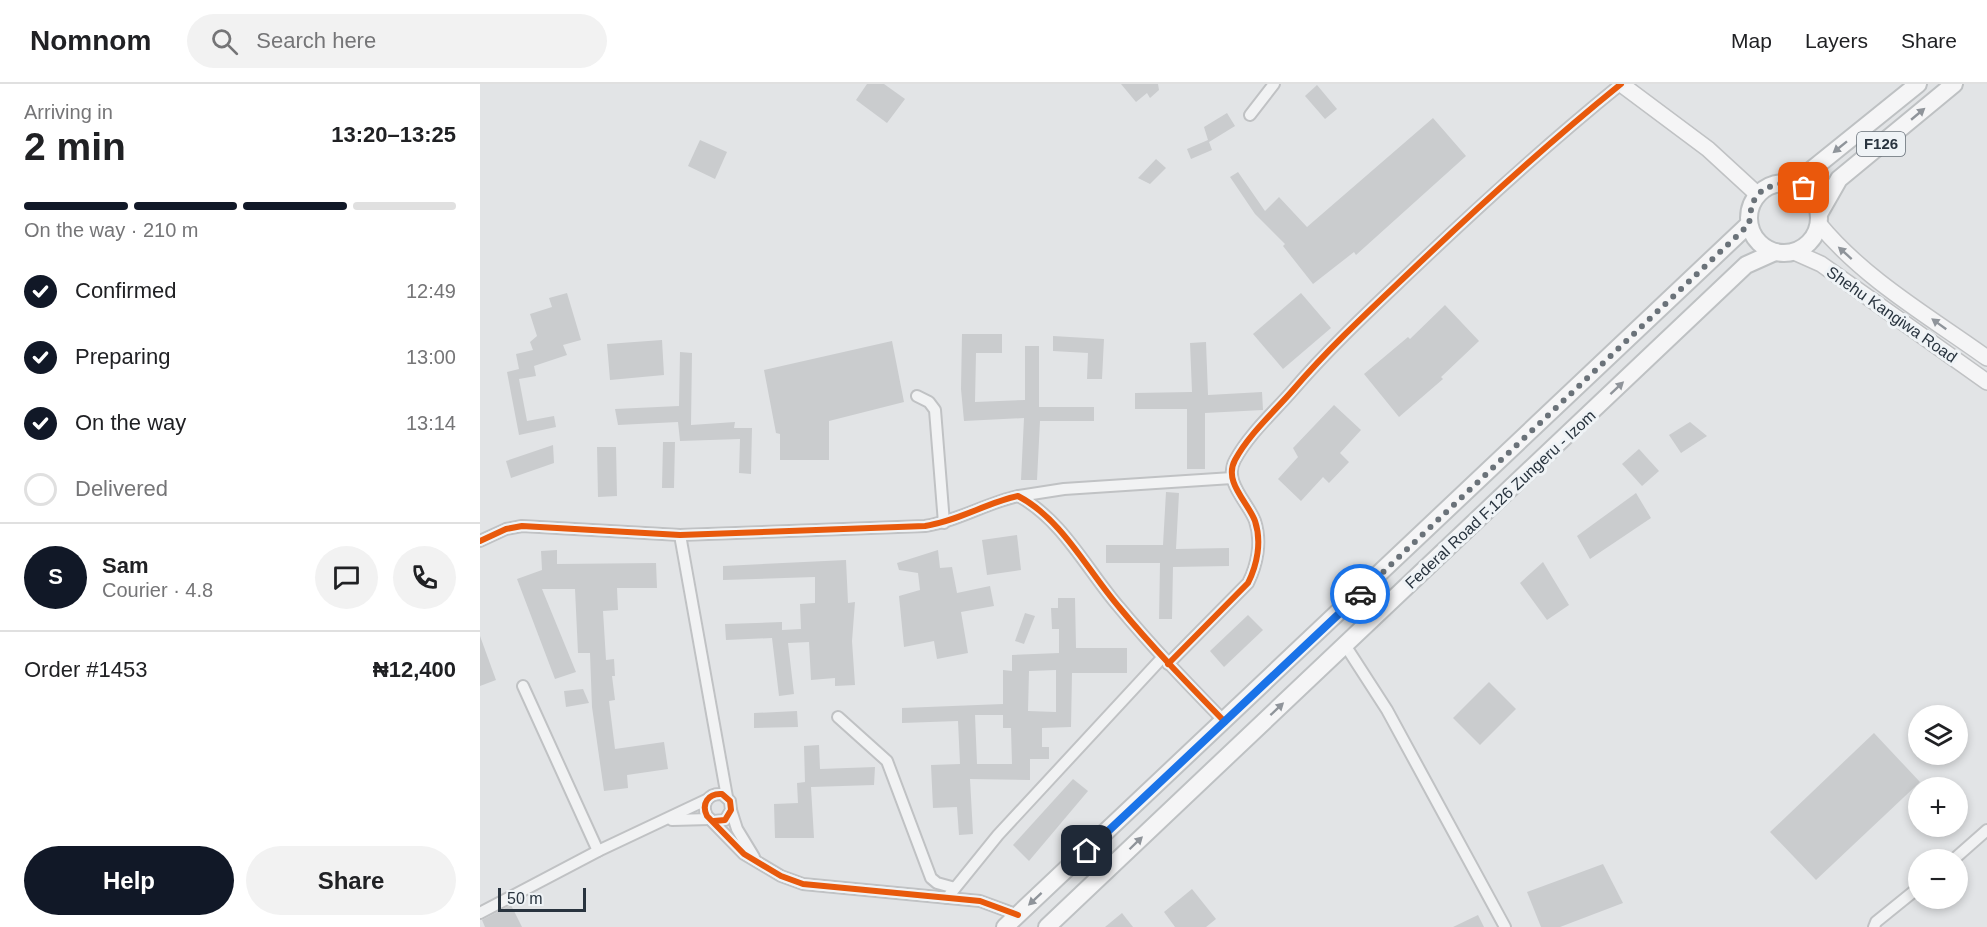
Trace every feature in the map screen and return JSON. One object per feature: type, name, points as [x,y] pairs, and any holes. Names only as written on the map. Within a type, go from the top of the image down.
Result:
[{"type":"main road","points":[[1621,84],[1708,149],[1757,194]]},
{"type":"main road","name":"F126","points":[[1794,184],[1918,84]]},
{"type":"main road","name":"F126","points":[[1794,252],[1810,242],[1839,179],[1954,84]]},
{"type":"main road","points":[[1794,252],[1775,252],[1758,242],[1749,224],[1749,214],[1757,194],[1770,185],[1794,184],[1812,195],[1819,219]]},
{"type":"main road","name":"Shehu Kangiwa Road","points":[[1819,219],[1833,242],[1875,278],[1987,358]]},
{"type":"main road","name":"Federal Road F.126 Zungeru - Izom","points":[[1012,921],[1749,224]]},
{"type":"main road","name":"Federal Road F.126 Zungeru - Izom","points":[[1047,927],[1746,266],[1775,252]]},
{"type":"main road","name":"Shehu Kangiwa Road","points":[[1794,252],[1821,264],[1987,382]]},
{"type":"main road","points":[[1473,487],[1492,506]]},
{"type":"street","points":[[1250,115],[1274,84]]},
{"type":"street","points":[[947,898],[998,836],[1165,661],[1248,583],[1255,570],[1258,551],[1255,521],[1232,478],[1235,459],[1334,343],[1478,207],[1621,84]]},
{"type":"street","points":[[917,396],[929,402],[935,410],[944,523]]},
{"type":"street","points":[[480,541],[506,529],[522,526],[681,535],[944,523],[997,500],[1018,496],[1064,489],[1232,478]]},
{"type":"street","points":[[1018,496],[1046,514],[1117,605],[1165,661],[1225,722]]},
{"type":"street","points":[[681,535],[727,797],[737,829],[759,864]]},
{"type":"street","points":[[1345,645],[1392,720],[1505,927]]},
{"type":"street","points":[[523,686],[598,851]]},
{"type":"street","points":[[838,717],[887,761],[932,878],[937,883],[955,888]]},
{"type":"street","points":[[721,757],[719,776],[705,812],[728,839],[759,864],[802,884],[980,901],[1012,921]]},
{"type":"street","points":[[480,913],[598,851],[709,798],[727,797]]},
{"type":"street","points":[[663,821],[725,820],[732,810]]},
{"type":"street","points":[[1965,849],[1987,830]]},
{"type":"street","points":[[1874,927],[1876,922],[1908,896]]},
{"type":"building","points":[[867,84],[884,84],[905,99],[887,123],[856,100]]},
{"type":"building","points":[[1121,84],[1158,84],[1159,90],[1150,98],[1147,93],[1136,102]]},
{"type":"building","points":[[1317,85],[1337,109],[1325,119],[1305,96]]},
{"type":"building","points":[[1227,113],[1235,126],[1209,142],[1212,150],[1191,159],[1187,149],[1208,140],[1204,127]]},
{"type":"building","points":[[1433,118],[1466,156],[1356,255],[1354,252],[1313,284],[1283,246],[1285,244],[1255,214],[1230,177],[1238,172],[1265,211],[1279,197],[1307,227]]},
{"type":"building","points":[[700,140],[727,152],[715,179],[688,166]]},
{"type":"building","points":[[1156,159],[1166,168],[1150,184],[1138,178]]},
{"type":"building","points":[[567,293],[581,340],[563,345],[567,355],[534,366],[536,376],[519,379],[527,421],[554,416],[556,427],[519,435],[507,372],[519,369],[516,354],[533,350],[530,342],[537,336],[530,314],[552,307],[549,298]]},
{"type":"building","points":[[1301,293],[1331,328],[1283,369],[1253,334]]},
{"type":"building","points":[[1445,305],[1479,341],[1441,377],[1443,379],[1399,417],[1364,374],[1408,337],[1410,339]]},
{"type":"building","points":[[962,334],[1002,334],[1002,353],[976,353],[975,402],[1025,400],[1025,346],[1039,346],[1039,407],[1094,407],[1094,421],[1040,421],[1037,480],[1021,480],[1024,418],[964,421],[961,389]]},
{"type":"building","points":[[1053,336],[1104,339],[1102,379],[1087,379],[1088,353],[1053,351]]},
{"type":"building","points":[[662,340],[664,375],[610,380],[607,344]]},
{"type":"building","points":[[892,341],[904,402],[829,421],[829,460],[780,460],[780,434],[776,433],[764,370]]},
{"type":"building","points":[[1206,342],[1208,395],[1262,392],[1263,410],[1205,413],[1205,469],[1187,469],[1187,409],[1135,409],[1135,393],[1192,392],[1190,343]]},
{"type":"building","points":[[680,352],[692,353],[691,425],[735,422],[734,428],[752,428],[751,474],[739,473],[740,439],[680,441],[678,422],[618,425],[615,409],[679,406]]},
{"type":"building","points":[[1334,405],[1361,430],[1340,453],[1349,462],[1329,483],[1323,477],[1301,501],[1278,479],[1298,457],[1293,448]]},
{"type":"building","points":[[1690,422],[1707,436],[1681,453],[1669,435]]},
{"type":"building","points":[[663,442],[675,442],[674,488],[662,488]]},
{"type":"building","points":[[553,445],[554,463],[511,478],[506,461]]},
{"type":"building","points":[[597,447],[616,447],[617,496],[598,497]]},
{"type":"building","points":[[1639,449],[1659,471],[1642,486],[1622,464]]},
{"type":"building","points":[[1166,492],[1179,493],[1176,549],[1229,548],[1229,566],[1173,567],[1172,619],[1159,619],[1160,563],[1106,563],[1106,545],[1163,545]]},
{"type":"building","points":[[1636,493],[1651,518],[1590,559],[1577,536]]},
{"type":"building","points":[[1017,535],[1021,570],[987,575],[982,540]]},
{"type":"building","points":[[557,550],[557,564],[656,563],[657,588],[617,588],[618,610],[603,611],[606,660],[614,659],[615,676],[612,676],[615,700],[609,701],[615,749],[664,742],[668,769],[627,775],[628,788],[604,791],[592,707],[590,653],[578,653],[575,589],[542,589],[576,672],[555,679],[517,579],[542,570],[541,551]]},
{"type":"building","points":[[938,550],[940,568],[952,567],[957,593],[990,586],[994,606],[961,612],[968,653],[937,659],[934,641],[904,647],[899,596],[920,590],[918,573],[899,570],[897,563]]},
{"type":"building","points":[[846,560],[848,603],[855,602],[852,641],[855,685],[835,686],[835,678],[811,680],[809,642],[788,643],[794,694],[779,696],[772,638],[726,640],[725,624],[782,622],[782,630],[801,629],[800,604],[815,603],[815,577],[723,580],[723,566]]},
{"type":"building","points":[[1543,562],[1569,605],[1547,620],[1520,583]]},
{"type":"building","points":[[1058,598],[1075,598],[1076,648],[1127,648],[1127,673],[1072,673],[1071,727],[1042,728],[1042,747],[1049,747],[1049,759],[1030,759],[1030,780],[970,779],[973,834],[959,835],[957,807],[933,808],[931,765],[960,764],[958,721],[902,723],[902,708],[1003,704],[1003,670],[1012,671],[1012,655],[1059,653],[1059,629],[1052,629],[1051,608],[1058,608]],"holes":[[[1056,670],[1056,712],[1028,711],[1029,671]],[[975,715],[1003,715],[1003,728],[1011,728],[1012,764],[977,764]]]},
{"type":"building","points":[[1025,613],[1035,616],[1024,644],[1015,641]]},
{"type":"building","points":[[1248,615],[1263,630],[1224,667],[1210,651]]},
{"type":"building","points":[[480,636],[496,680],[480,686]]},
{"type":"building","points":[[1489,682],[1516,709],[1480,745],[1453,718]]},
{"type":"building","points":[[583,689],[589,703],[566,707],[564,691]]},
{"type":"building","points":[[797,711],[798,727],[754,728],[754,713]]},
{"type":"building","points":[[1874,733],[1915,777],[1908,777],[1908,793],[1816,880],[1770,832]]},
{"type":"building","points":[[819,745],[820,769],[875,767],[874,785],[811,787],[814,838],[775,838],[774,804],[798,803],[797,783],[805,782],[804,746]]},
{"type":"building","points":[[1073,779],[1088,791],[1029,861],[1013,845]]},
{"type":"building","points":[[1603,864],[1623,903],[1560,927],[1541,927],[1527,892]]},
{"type":"building","points":[[1192,889],[1216,919],[1206,927],[1175,927],[1164,912]]},
{"type":"building","points":[[511,905],[522,927],[485,927],[482,920]]},
{"type":"building","points":[[1122,913],[1133,927],[1105,927]]},
{"type":"building","points":[[1478,915],[1484,927],[1453,927]]},
{"type":"cycle path","points":[[1168,664],[1248,583],[1254,569],[1258,553],[1257,529],[1252,514],[1238,492],[1232,476],[1235,460],[1247,441],[1321,359],[1380,300],[1514,175],[1621,84]]},
{"type":"cycle path","points":[[480,541],[506,529],[522,526],[680,535],[925,526],[1018,496],[1034,506],[1061,531],[1107,593],[1170,665],[1225,722]]},
{"type":"cycle path","points":[[714,821],[725,820],[731,810],[730,801],[722,794],[713,795],[707,800],[705,804],[707,816],[744,854],[781,876],[803,884],[980,901],[1018,915]]},
{"type":"way so far","points":[[1360,594],[1749,224],[1749,214],[1757,194],[1770,185],[1778,183],[1786,182],[1804,188]]},
{"type":"route","points":[[1087,851],[1360,594]]}]
